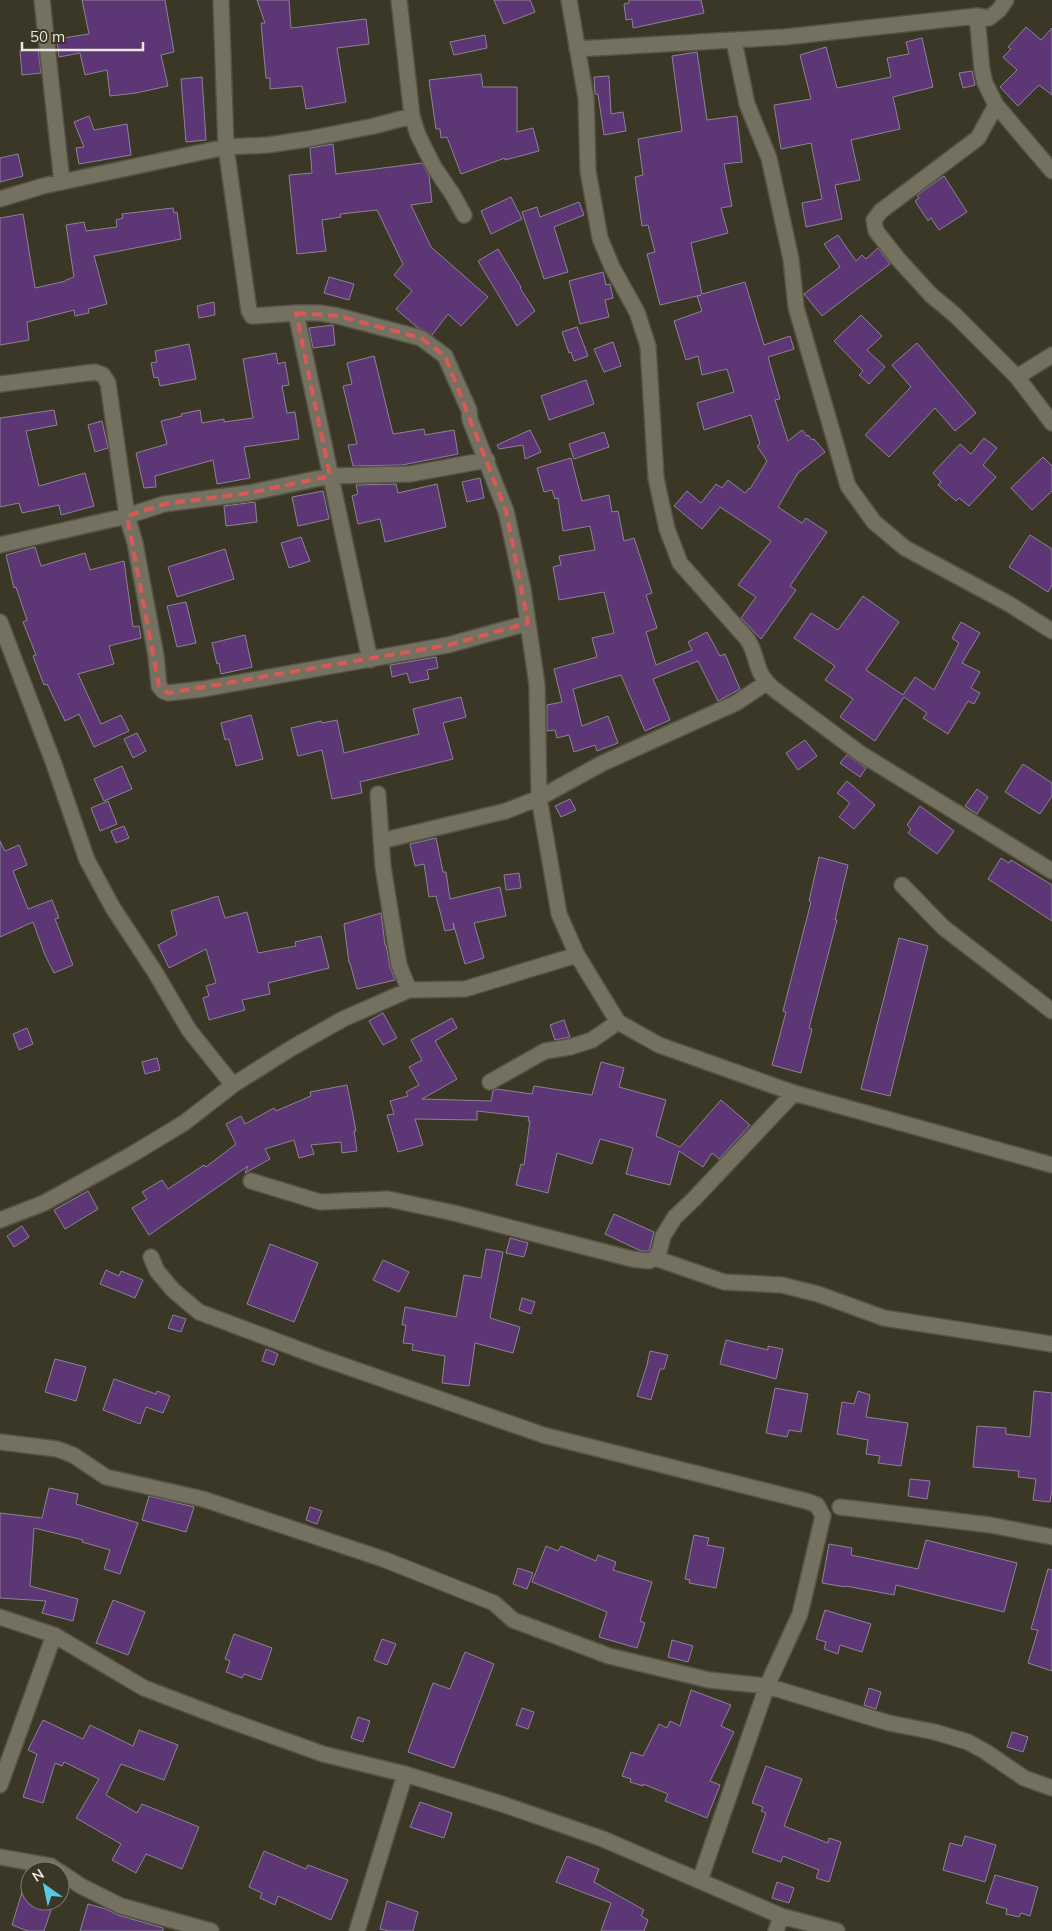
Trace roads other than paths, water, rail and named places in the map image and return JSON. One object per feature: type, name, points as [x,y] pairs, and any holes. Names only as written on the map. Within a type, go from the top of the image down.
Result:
[{"type":"street","points":[[42,0],[62,182]]},
{"type":"street","points":[[221,0],[226,146],[249,310],[252,316],[296,313],[338,316],[421,338],[445,356],[468,410],[470,420],[506,511],[523,588],[537,685],[539,798],[559,914],[577,955],[618,1022],[659,1045],[794,1093],[1052,1165]]},
{"type":"street","points":[[399,0],[412,116],[418,136],[434,167],[464,215]]},
{"type":"street","points":[[569,0],[586,98],[588,171],[600,238],[612,267],[637,312],[648,346],[656,478],[667,529],[680,563],[748,640],[752,647],[757,669],[766,683],[861,754],[1052,871]]},
{"type":"street","points":[[577,48],[734,41],[977,16],[989,18],[999,10],[1006,0]]},
{"type":"street","points":[[977,16],[985,83],[996,104],[1052,171]]},
{"type":"street","points":[[734,41],[747,104],[769,158],[791,259],[796,307],[848,486],[874,522],[905,548],[1009,604],[1052,631]]},
{"type":"street","points":[[996,104],[978,138],[958,155],[881,211],[874,220],[876,231],[898,259],[931,295],[955,314],[1017,377],[1052,423]]},
{"type":"street","points":[[0,199],[62,182],[226,146],[268,145],[308,139],[374,126],[412,116]]},
{"type":"street","points":[[296,313],[370,660]]},
{"type":"street","points":[[1017,377],[1052,355]]},
{"type":"street","points":[[0,384],[96,372],[103,375],[108,383],[127,516],[156,656],[159,686],[163,691],[168,693],[203,689],[370,660],[448,645],[528,623]]},
{"type":"street","points":[[0,545],[127,516],[164,504],[249,493],[330,476],[410,474],[487,460]]},
{"type":"street","points":[[0,622],[54,764],[87,860],[112,908],[155,972],[189,1030],[234,1085]]},
{"type":"street","points":[[381,841],[506,811],[539,798],[603,763],[736,702],[766,683]]},
{"type":"street","points":[[378,794],[383,867],[399,965],[409,990]]},
{"type":"street","points":[[902,885],[944,928],[1052,1012]]},
{"type":"street","points":[[0,1220],[44,1203],[131,1155],[184,1123],[234,1085],[330,1026],[367,1008],[409,990],[464,989],[577,955]]},
{"type":"street","points":[[490,1082],[544,1051],[570,1047],[592,1040],[618,1022]]},
{"type":"street","points":[[251,1181],[320,1202],[388,1199],[454,1213],[632,1259],[649,1261],[659,1252],[663,1236],[675,1217],[794,1093]]},
{"type":"street","points":[[151,1257],[156,1271],[173,1290],[199,1312],[319,1357],[543,1435],[817,1505],[823,1516],[800,1614],[767,1686],[700,1880]]},
{"type":"street","points":[[654,1258],[724,1282],[782,1285],[818,1294],[884,1318],[924,1323],[984,1335],[1052,1344]]},
{"type":"street","points":[[0,1442],[57,1449],[73,1455],[106,1477],[203,1499],[383,1559],[494,1603],[513,1620],[608,1656],[709,1680],[767,1686],[889,1723],[935,1732],[968,1742],[1024,1778],[1052,1788]]},
{"type":"street","points":[[840,1507],[990,1525],[1052,1537]]},
{"type":"street","points":[[0,1617],[54,1635],[144,1688],[323,1754],[404,1774],[502,1804],[603,1839],[780,1916],[837,1931]]},
{"type":"street","points":[[0,1785],[54,1635]]},
{"type":"street","points":[[357,1931],[404,1774]]},
{"type":"street","points":[[0,1857],[23,1861]]},
{"type":"street","points":[[70,1878],[121,1906],[211,1931]]},
{"type":"street","points":[[776,1931],[780,1916]]}]
